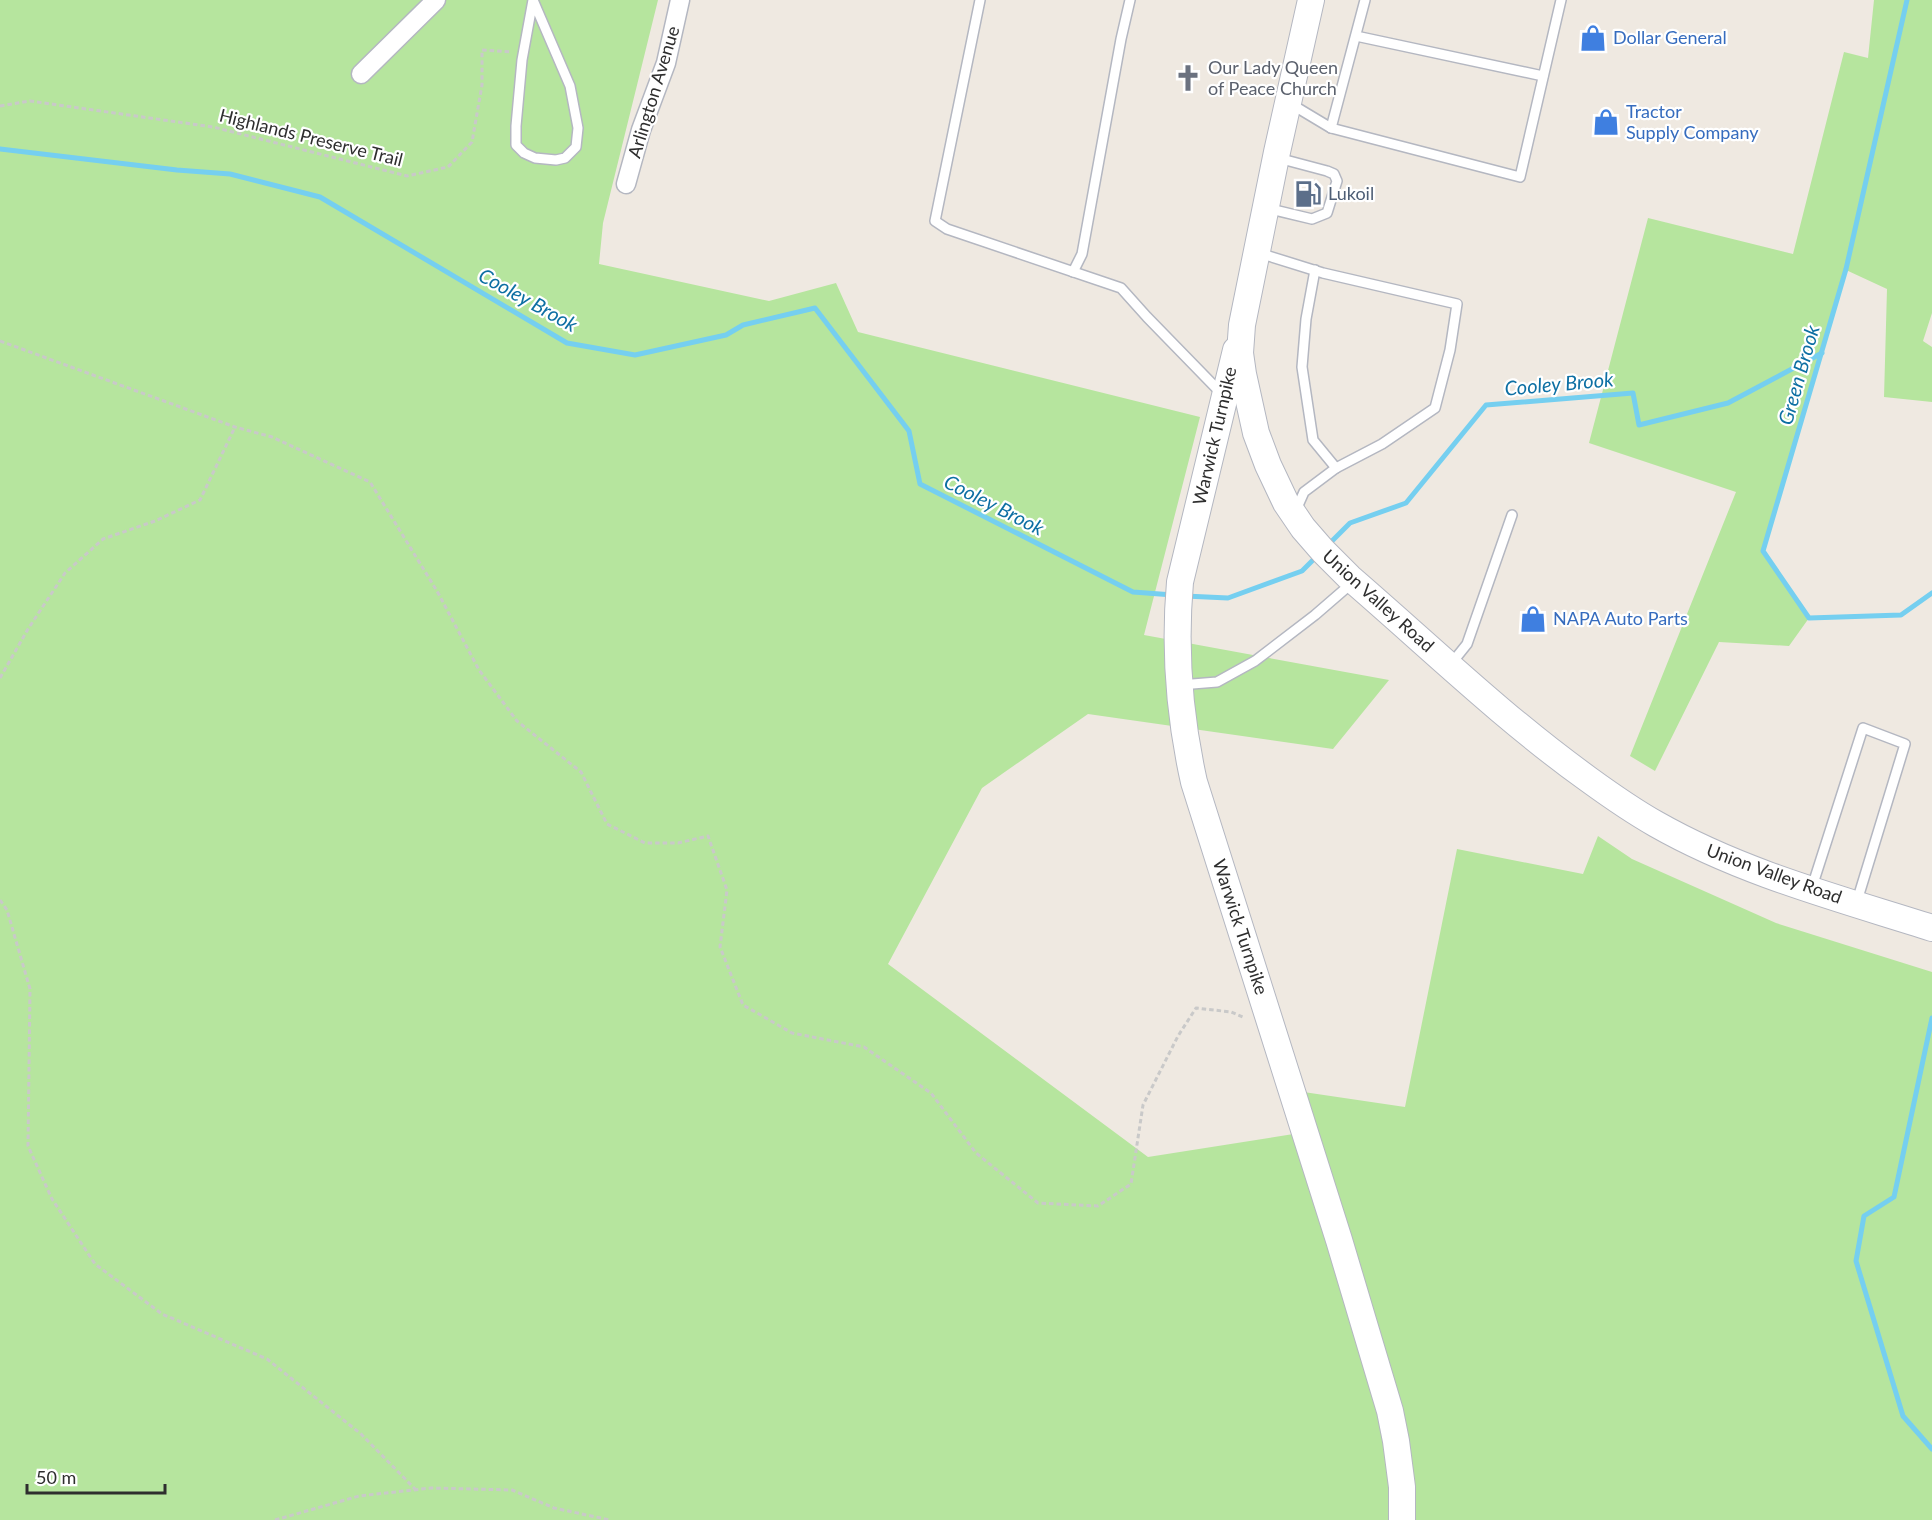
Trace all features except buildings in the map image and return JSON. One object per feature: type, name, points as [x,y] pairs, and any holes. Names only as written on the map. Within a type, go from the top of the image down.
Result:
[{"type":"main road","name":"Union Valley Road","points":[[1311,0],[1275,157],[1242,326],[1240,353],[1256,433],[1293,514],[1323,551],[1354,581],[1547,750],[1654,824],[1736,863],[1811,890],[1932,928]]},
{"type":"main road","name":"Warwick Turnpike","points":[[1242,326],[1180,582],[1178,686],[1186,746],[1194,782],[1339,1240],[1390,1411],[1402,1487],[1402,1520]]},
{"type":"street","points":[[361,74],[436,0]]},
{"type":"street","name":"Arlington Avenue","points":[[626,184],[644,121],[666,63],[680,0]]},
{"type":"lane","points":[[533,0],[570,86],[578,128],[576,147],[565,158],[556,160],[535,158],[524,153],[516,145],[523,53],[533,0]]},
{"type":"lane","points":[[980,0],[935,220],[947,229],[1121,288],[1225,397]]},
{"type":"lane","points":[[1072,272],[1082,254],[1130,0]]},
{"type":"lane","points":[[1331,129],[1365,0]]},
{"type":"lane","points":[[1289,103],[1331,129],[1520,177],[1561,0]]},
{"type":"lane","points":[[1356,36],[1543,76]]},
{"type":"lane","points":[[1265,208],[1312,219],[1327,213],[1337,181],[1334,174],[1327,171],[1275,157]]},
{"type":"lane","points":[[1256,252],[1315,270],[1458,304],[1450,350],[1435,408],[1382,444],[1336,468],[1304,492],[1293,514]]},
{"type":"lane","points":[[1315,270],[1306,319],[1302,367],[1313,440],[1336,468]]},
{"type":"lane","points":[[1450,666],[1467,644],[1512,515]]},
{"type":"lane","points":[[1178,686],[1216,682],[1255,661],[1315,615],[1354,581]]},
{"type":"lane","points":[[1811,890],[1863,728],[1905,744],[1856,904]]},
{"type":"path","name":"Highlands Preserve Trail","points":[[0,106],[30,101],[213,127],[407,176],[448,167],[472,142],[482,85],[482,50],[523,53]]},
{"type":"path","points":[[0,341],[235,427],[272,437],[370,482],[437,591],[479,670],[517,721],[581,772],[607,824],[645,843],[678,843],[708,836],[727,890],[720,947],[743,1005],[792,1033],[864,1047],[931,1093],[976,1154],[1038,1203],[1098,1206],[1131,1184],[1143,1105],[1178,1036],[1196,1008],[1231,1012],[1272,1028]]},
{"type":"path","points":[[0,678],[28,629],[65,573],[103,539],[155,521],[200,501],[235,427]]},
{"type":"path","points":[[0,900],[7,910],[30,989],[28,1146],[52,1199],[95,1264],[162,1314],[267,1359],[361,1434],[416,1490]]},
{"type":"path","points":[[275,1520],[358,1496],[431,1488],[512,1490],[554,1508],[610,1520]]},
{"type":"green space","points":[[0,0],[658,0],[603,223],[599,264],[769,301],[836,283],[858,332],[1200,417],[1144,635],[1389,680],[1333,749],[1088,714],[982,788],[888,964],[1148,1157],[1306,1132],[1290,1090],[1405,1107],[1457,849],[1583,874],[1598,836],[1632,859],[1776,923],[1932,972],[1932,1520],[0,1520]]},
{"type":"green space","points":[[1874,0],[1932,0],[1932,313],[1923,341],[1932,347],[1932,402],[1884,397],[1887,289],[1846,270],[1763,551],[1809,618],[1789,646],[1719,642],[1655,771],[1630,756],[1736,492],[1589,443],[1648,218],[1793,254],[1844,52],[1868,58]]},
{"type":"waterway","name":"Green Brook","points":[[1907,0],[1846,269],[1763,551],[1809,618],[1901,615],[1932,593]]},
{"type":"waterway","name":"Cooley Brook","points":[[0,149],[230,174],[320,197],[567,343],[635,355],[726,335],[743,325],[815,308],[909,431],[920,484],[1133,592],[1173,595]]},
{"type":"waterway","name":"Cooley Brook","points":[[1328,545],[1350,523],[1406,503],[1486,405],[1633,393],[1639,425],[1728,403],[1822,353]]},
{"type":"waterway","name":"Cooley Brook","points":[[1185,596],[1228,598],[1302,571],[1317,556]]},
{"type":"waterway","points":[[1932,1018],[1894,1197],[1864,1216],[1856,1261],[1903,1416],[1932,1449]]},
{"type":"place","name":"Dollar General","points":[[1593,38]]},
{"type":"place","name":"Our Lady Queen of Peace Church","points":[[1188,78]]},
{"type":"place","name":"Tractor Supply Company","points":[[1606,122]]},
{"type":"place","name":"Lukoil","points":[[1308,194]]},
{"type":"place","name":"NAPA Auto Parts","points":[[1533,619]]}]
